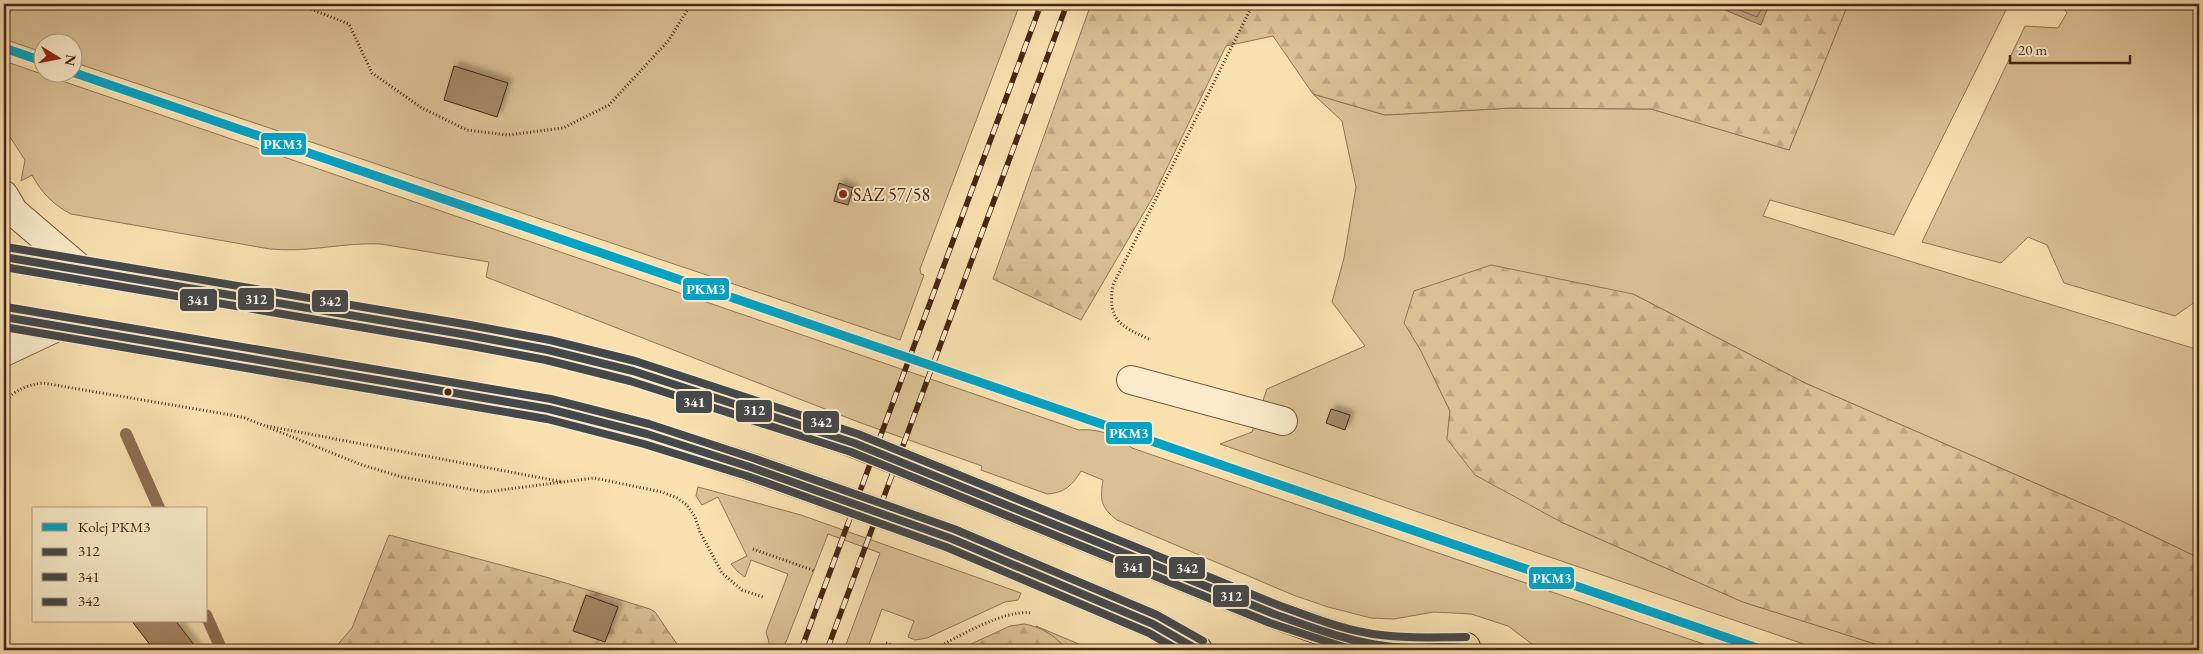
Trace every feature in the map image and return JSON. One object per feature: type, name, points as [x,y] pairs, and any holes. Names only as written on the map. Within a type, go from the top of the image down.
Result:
[{"type":"main road","points":[[4,257],[468,335],[548,350],[633,372],[854,443],[1274,614],[1326,632],[1354,641],[1396,647],[1463,649]]},
{"type":"main road","points":[[4,317],[549,409],[647,434],[750,467],[950,538],[1153,624],[1198,650]]},
{"type":"street","points":[[4,194],[14,212],[83,271]]},
{"type":"street","points":[[4,352],[59,326]]},
{"type":"street","points":[[1131,380],[1283,421]]},
{"type":"path","points":[[298,4],[348,24],[372,74],[422,108],[467,130],[508,135],[563,128],[609,104],[669,40],[691,4]]},
{"type":"path","points":[[1149,339],[1123,327],[1112,311],[1111,297],[1113,284],[1253,4]]},
{"type":"path","points":[[4,402],[19,389],[30,384],[43,383],[231,414],[362,465],[402,478],[485,492],[602,479],[662,492],[677,498],[687,505],[695,517],[700,532],[722,573],[742,590],[763,597]]},
{"type":"path","points":[[259,424],[567,482]]},
{"type":"path","points":[[753,549],[815,571]]},
{"type":"path","points":[[932,650],[1007,614],[1023,612],[1040,614]]},
{"type":"path","points":[[886,643],[906,650]]},
{"type":"green space","points":[[4,4],[1020,4],[920,269],[921,274],[924,275],[900,340],[82,65],[82,32],[32,32],[32,49],[4,39]]},
{"type":"green space","points":[[1091,4],[1711,4],[1761,25],[1769,4],[1848,4],[1789,150],[1651,109],[1512,108],[1385,115],[1313,94],[1273,36],[1226,46],[1153,197],[1081,320],[993,279]]},
{"type":"green space","points":[[1848,4],[2009,4],[1894,235],[1770,200],[1763,216],[2199,350],[2199,558],[2113,517],[1805,383],[1633,294],[1405,323],[1450,411],[1447,439],[1561,522],[1743,602],[1894,650],[1821,650],[1220,444],[1252,432],[1267,389],[1365,346],[1332,302],[1344,258],[1356,187],[1342,121],[1313,94],[1385,115],[1512,108],[1651,109],[1789,150]]},
{"type":"green space","points":[[2062,4],[2199,4],[2199,299],[2175,316],[2064,283],[2047,245],[2028,237],[2001,263],[1922,242],[2025,26],[2058,28],[2067,13]]},
{"type":"green space","points":[[4,61],[32,71],[32,82],[65,82],[1079,430],[1093,430],[1107,434],[1121,440],[1132,448],[1721,650],[1540,650],[1508,626],[1471,614],[1434,612],[1394,619],[1371,618],[1328,607],[1293,595],[1117,520],[1107,511],[1102,502],[1103,480],[1081,471],[1067,488],[1047,494],[981,470],[982,466],[861,423],[486,277],[489,262],[381,244],[353,244],[298,250],[270,249],[71,214],[48,198],[32,175],[21,181],[25,160],[4,128]]},
{"type":"green space","points":[[1491,265],[1633,294],[1805,383],[2113,517],[2199,558],[2199,650],[1894,650],[1743,602],[1561,522],[1475,475],[1447,439],[1450,411],[1421,351],[1404,323],[1414,291]]},
{"type":"green space","points":[[698,487],[801,515],[1021,593],[1018,600],[1005,602],[927,638],[915,640],[908,637],[914,621],[882,609],[867,650],[844,650],[880,553],[828,534],[786,642],[780,650],[771,650],[766,632],[788,574],[751,560],[745,577],[737,571],[731,564],[747,556],[718,497],[702,505],[696,496]]},
{"type":"green space","points":[[389,535],[546,577],[650,609],[655,612],[681,650],[333,650],[352,628]]},
{"type":"green space","points":[[1024,624],[1048,632],[1058,640],[1065,650],[958,650],[1010,626]]},
{"type":"green space","points":[[1036,626],[1093,650],[1065,650],[1062,644]]},
{"type":"water","points":[[1711,4],[1769,4],[1761,25]]},
{"type":"building","points":[[454,66],[508,83],[497,117],[444,100]]},
{"type":"building","name":"SAZ 57/58","points":[[839,183],[853,188],[848,205],[834,201]]},
{"type":"building","points":[[1331,409],[1350,415],[1345,430],[1326,423]]},
{"type":"building","points":[[586,595],[618,607],[605,642],[573,631]]},
{"type":"building","points":[[133,622],[177,622],[198,650],[154,650]]},
{"type":"waterway","points":[[126,434],[159,507]]},
{"type":"waterway","points":[[208,619],[219,644]]},
{"type":"railway","points":[[801,650],[1041,4]]},
{"type":"railway","points":[[827,650],[1067,4]]},
{"type":"rail line","name":"PKM3","points":[[4,48],[32,58]]},
{"type":"rail line","name":"PKM3","points":[[82,75],[1763,650]]},
{"type":"transit line","name":"342","points":[[6,247],[470,325],[550,340],[635,361],[858,434],[1278,605],[1328,623],[1368,633],[1392,636],[1466,637]]},
{"type":"transit line","name":"312","points":[[4,257],[468,335],[548,350],[633,371],[854,443],[1274,614],[1318,630],[1363,642],[1393,647],[1457,647],[1478,650]]},
{"type":"transit line","name":"341","points":[[4,267],[466,345],[546,360],[630,381],[851,452],[1270,623],[1353,650]]},
{"type":"transit line","name":"342","points":[[6,307],[551,399],[649,424],[753,458],[954,529],[1157,615],[1203,641]]},
{"type":"transit line","name":"312","points":[[4,317],[549,409],[647,434],[750,467],[950,538],[1153,624],[1198,650]]},
{"type":"transit line","name":"341","points":[[4,327],[547,419],[644,444],[747,476],[946,547],[1149,633],[1178,650]]},
{"type":"place","name":"SAZ 57/58","points":[[843,194]]}]
